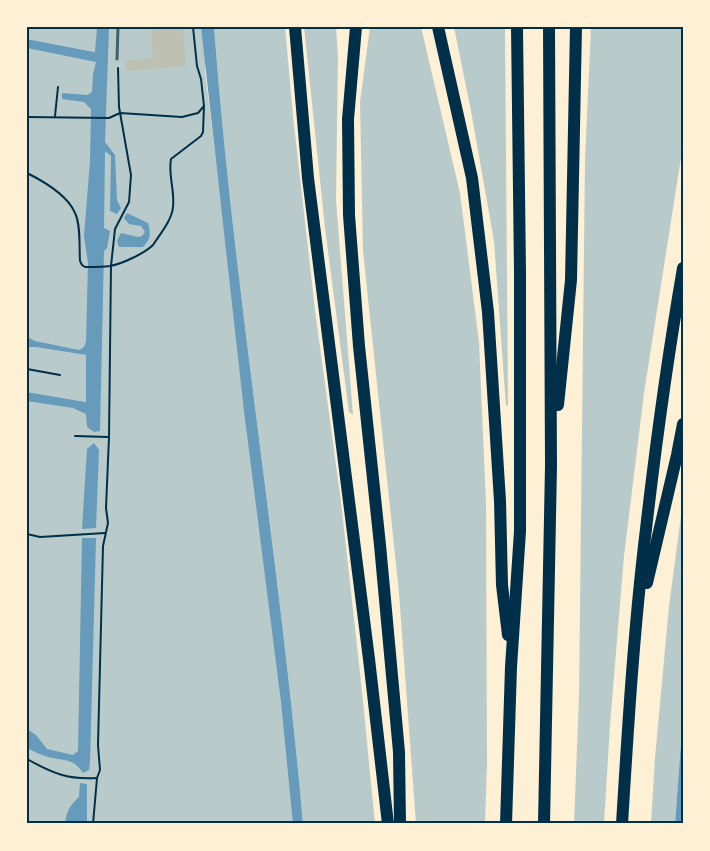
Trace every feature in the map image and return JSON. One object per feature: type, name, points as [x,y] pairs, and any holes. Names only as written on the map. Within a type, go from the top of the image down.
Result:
[{"type":"highway","points":[[295,27],[308,178],[388,824]]},
{"type":"highway","points":[[438,27],[472,178],[488,312],[500,501],[502,585],[511,667]]},
{"type":"highway","points":[[506,824],[511,667],[520,519],[517,27]]},
{"type":"highway","points":[[544,824],[551,466],[549,27]]},
{"type":"highway","points":[[551,466],[571,280],[576,27]]},
{"type":"highway","points":[[355,31],[348,119],[349,215],[359,346],[399,752],[400,824]]},
{"type":"highway","points":[[622,824],[645,531],[683,268]]},
{"type":"highway","points":[[636,628],[683,424]]},
{"type":"lane","points":[[117,59],[118,27]]},
{"type":"path","points":[[27,173],[70,205],[75,213],[80,261],[85,267],[111,266],[150,249],[171,216],[173,206],[171,159],[203,132],[204,106],[201,79],[196,66],[193,27]]},
{"type":"path","points":[[93,824],[97,778],[100,770],[98,721],[103,546],[108,523],[106,508],[110,437],[111,266],[115,229],[129,202],[131,175],[120,113],[117,59]]},
{"type":"path","points":[[55,116],[58,87]]},
{"type":"path","points":[[27,117],[109,118],[120,113],[182,117],[198,113],[204,106]]},
{"type":"path","points":[[27,369],[60,375]]},
{"type":"path","points":[[75,436],[110,437]]},
{"type":"path","points":[[27,534],[40,537],[105,534]]},
{"type":"path","points":[[27,759],[63,776],[82,779],[97,778]]},
{"type":"shaded area","points":[[27,27],[97,27],[96,52],[27,39]]},
{"type":"shaded area","points":[[103,27],[209,27],[205,71],[297,824],[27,824],[27,395],[92,406],[93,355],[27,342],[27,44],[107,59]]},
{"type":"shaded area","points":[[214,27],[285,27],[315,310],[341,502],[375,824],[303,824],[282,625],[233,227]]},
{"type":"shaded area","points":[[304,27],[336,27],[338,57],[336,200],[353,415],[349,412],[325,228]]},
{"type":"shaded area","points":[[370,27],[421,27],[460,193],[479,342],[486,503],[487,764],[485,824],[416,824],[399,593],[363,251],[360,102]]},
{"type":"shaded area","points":[[454,27],[505,27],[508,405],[506,406],[494,241]]},
{"type":"shaded area","points":[[591,27],[683,27],[683,145],[644,393],[624,556],[604,824],[574,824],[579,698],[585,160]]},
{"type":"shaded area","points":[[27,347],[86,355],[87,402],[27,392]]},
{"type":"shaded area","points":[[683,501],[683,715],[675,824],[651,824],[669,606]]},
{"type":"water","points":[[97,27],[109,27],[105,142],[115,155],[117,200],[121,208],[117,214],[110,211],[111,156],[105,151],[104,228],[110,231],[107,248],[104,251],[100,431],[94,432],[87,427],[86,414],[73,408],[27,401],[27,392],[86,402],[86,355],[27,347],[27,337],[35,341],[79,350],[84,347],[86,341],[88,263],[84,236],[90,161],[91,109],[84,102],[62,99],[62,93],[87,95],[92,92],[96,62],[27,48],[27,39],[95,52]]},
{"type":"water","points":[[201,27],[214,27],[233,227],[282,625],[303,824],[293,824],[281,702],[244,411]]},
{"type":"water","points":[[127,213],[148,223],[150,236],[143,247],[119,247],[117,241],[121,233],[138,237],[145,232],[141,226],[129,224],[124,218]]},
{"type":"water","points":[[94,443],[99,450],[96,528],[82,529],[87,449]]},
{"type":"water","points":[[82,538],[96,538],[90,763],[89,770],[83,773],[71,762],[45,756],[27,748],[27,729],[36,735],[47,749],[73,755],[78,751]]},
{"type":"water","points":[[683,715],[681,824],[675,824]]},
{"type":"water","points":[[80,783],[87,784],[87,824],[65,824],[69,809],[79,797]]},
{"type":"building","points":[[151,27],[183,27],[186,66],[126,71],[126,61],[153,58]]}]
